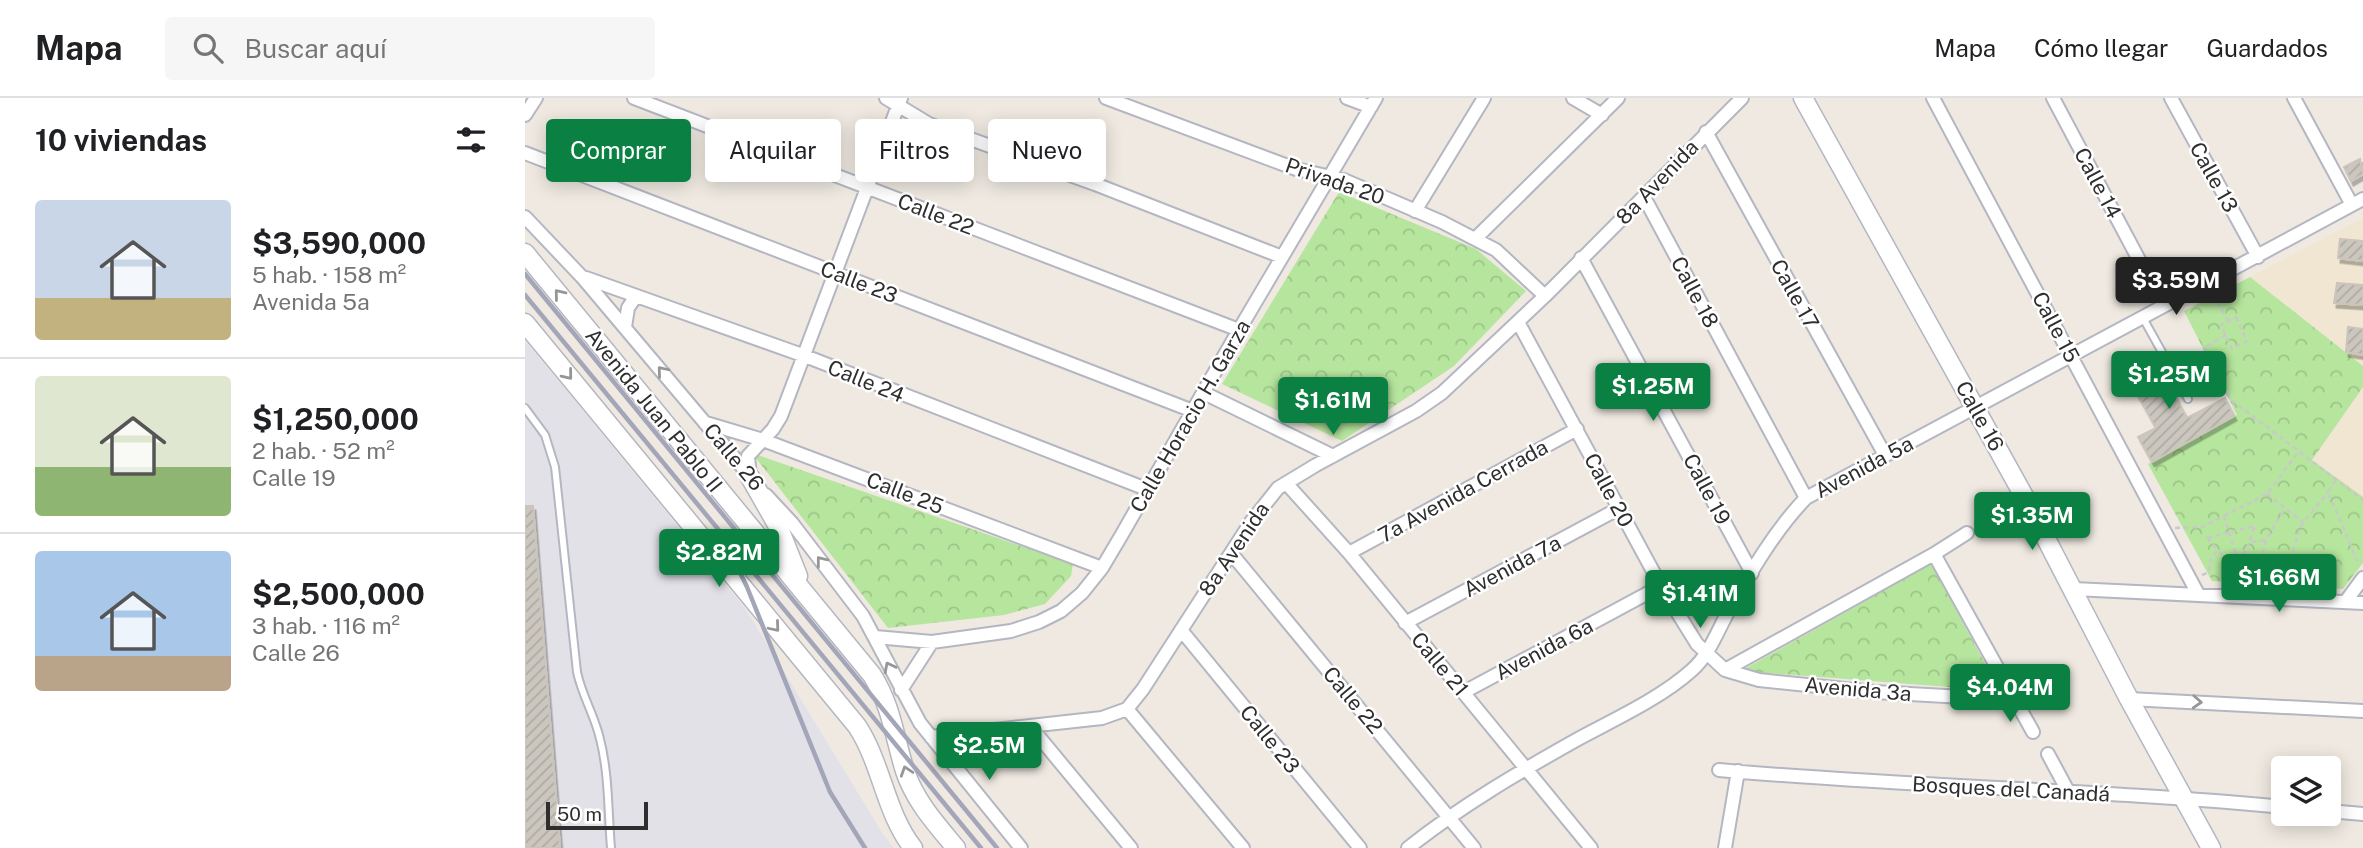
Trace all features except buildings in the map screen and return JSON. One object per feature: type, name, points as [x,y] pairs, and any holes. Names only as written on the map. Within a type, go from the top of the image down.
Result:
[{"type":"main road","name":"Calle 16","points":[[1803,98],[2025,498],[2209,848]]},
{"type":"main road","name":"Avenida Juan Pablo II","points":[[525,253],[872,675],[882,690],[915,795],[955,848]]},
{"type":"main road","name":"Avenida Juan Pablo II","points":[[525,323],[857,726],[873,756],[894,816],[913,848]]},
{"type":"main road","points":[[750,477],[779,528],[803,590]]},
{"type":"street","points":[[525,115],[536,98]]},
{"type":"street","name":"Calle 22","points":[[634,98],[1239,330]]},
{"type":"street","points":[[886,98],[899,102],[929,124],[1095,184],[1282,257]]},
{"type":"street","name":"Privada 20","points":[[1106,98],[1296,169],[1330,176],[1358,186],[1476,238],[1508,259],[1545,296]]},
{"type":"street","points":[[1347,98],[1374,103]]},
{"type":"street","points":[[1415,211],[1484,98]]},
{"type":"street","points":[[1573,98],[1602,115]]},
{"type":"street","points":[[1476,238],[1618,98]]},
{"type":"street","name":"8a Avenida","points":[[1127,709],[1143,690],[1270,496],[1286,482],[1416,411],[1442,393],[1545,296],[1741,98]]},
{"type":"street","name":"Calle 15","points":[[1933,98],[2198,594]]},
{"type":"street","name":"Calle 14","points":[[2053,98],[2163,305]]},
{"type":"street","name":"Calle 13","points":[[2171,98],[2258,257]]},
{"type":"street","points":[[2294,98],[2358,202]]},
{"type":"street","points":[[750,477],[747,456],[781,416],[837,273],[899,102]]},
{"type":"street","name":"Calle Horacio H. Garza","points":[[875,637],[932,642],[1011,631],[1061,611],[1082,593],[1102,568],[1374,103]]},
{"type":"street","name":"Calle 17","points":[[1706,132],[1885,455]]},
{"type":"street","name":"Calle 23","points":[[525,153],[1193,411]]},
{"type":"street","name":"Calle 18","points":[[1644,197],[1807,498]]},
{"type":"street","name":"Avenida 5a","points":[[1408,848],[1450,817],[1525,769],[1677,682],[1693,669],[1706,654],[1752,573],[1795,510],[1807,498],[2358,202]]},
{"type":"street","name":"Calle 26","points":[[525,217],[582,276],[750,477],[792,523],[863,616],[920,723],[1021,848]]},
{"type":"street","name":"Calle 19","points":[[1581,258],[1752,573]]},
{"type":"street","name":"Calle 24","points":[[582,276],[805,356],[1149,489]]},
{"type":"street","points":[[625,327],[628,308],[636,296]]},
{"type":"street","name":"Calle 20","points":[[1518,322],[1661,586],[1706,654]]},
{"type":"street","points":[[1204,393],[1333,456]]},
{"type":"street","name":"Calle 25","points":[[706,423],[763,440],[1102,568]]},
{"type":"street","name":"7a Avenida Cerrada","points":[[1349,554],[1577,429]]},
{"type":"street","name":"Calle 21","points":[[1286,482],[1349,554],[1591,848]]},
{"type":"street","points":[[1982,523],[2025,498]]},
{"type":"street","name":"Avenida 7a","points":[[1405,623],[1618,509]]},
{"type":"street","points":[[1725,670],[1967,533]]},
{"type":"street","name":"Calle 22","points":[[1231,553],[1474,848]]},
{"type":"street","points":[[1934,554],[2033,732]]},
{"type":"street","points":[[2346,601],[2363,576]]},
{"type":"street","name":"Avenida 6a","points":[[1464,692],[1661,586]]},
{"type":"street","points":[[2074,589],[2363,603]]},
{"type":"street","name":"Calle 23","points":[[1181,630],[1360,848]]},
{"type":"street","points":[[901,690],[932,642]]},
{"type":"street","name":"Avenida 3a","points":[[1706,654],[1725,670],[1759,680],[1874,692],[2017,700]]},
{"type":"street","points":[[2129,699],[2363,711]]},
{"type":"street","points":[[931,737],[1102,718],[1127,709],[1243,848]]},
{"type":"street","points":[[1030,726],[1131,848]]},
{"type":"street","points":[[2048,754],[2069,793]]},
{"type":"street","name":"Bosques del Canadá","points":[[1719,770],[2069,793],[2183,797],[2271,806]]},
{"type":"street","points":[[1725,848],[1738,771]]},
{"type":"street","points":[[2341,812],[2363,814]]},
{"type":"lane","points":[[2143,316],[2188,399]]},
{"type":"lane","points":[[525,408],[545,435],[555,467],[577,672],[580,687],[600,737],[611,848]]},
{"type":"path","points":[[2207,283],[2228,321]]},
{"type":"path","points":[[2236,317],[2247,341],[2232,349],[2221,325],[2228,321],[2236,317]]},
{"type":"path","points":[[2226,335],[2204,348],[2230,399],[2363,500]]},
{"type":"path","points":[[2165,532],[2181,526],[2202,527],[2267,494],[2299,451]]},
{"type":"path","points":[[2293,551],[2303,522],[2336,480]]},
{"type":"path","points":[[2328,492],[2363,576]]},
{"type":"path","points":[[2267,494],[2303,522]]},
{"type":"path","points":[[2253,597],[2266,540],[2285,508]]},
{"type":"path","points":[[2224,516],[2236,554]]},
{"type":"path","points":[[2255,526],[2249,542],[2246,552],[2225,557],[2207,538],[2255,526]]},
{"type":"path","points":[[2249,542],[2266,540]]},
{"type":"path","points":[[2191,581],[2209,572],[2211,558],[2218,550]]},
{"type":"shaded area","points":[[2363,218],[2363,366],[2250,277]]},
{"type":"shaded area","points":[[525,340],[745,608],[894,848],[525,848]]},
{"type":"shaded area","points":[[2363,387],[2363,497],[2312,460]]},
{"type":"green space","points":[[1339,192],[1476,249],[1526,291],[1454,366],[1342,441],[1222,384]]},
{"type":"green space","points":[[2250,277],[2363,366],[2363,387],[2312,460],[2363,497],[2363,563],[2343,589],[2212,581],[2148,464],[2237,415],[2184,311]]},
{"type":"green space","points":[[752,453],[1073,564],[1071,576],[1045,604],[1004,615],[888,628]]},
{"type":"green space","points":[[1931,564],[2000,691],[1741,671]]},
{"type":"railway","points":[[525,274],[997,848]]},
{"type":"railway","points":[[525,295],[981,848]]},
{"type":"railway","points":[[732,556],[830,792],[865,848]]}]
